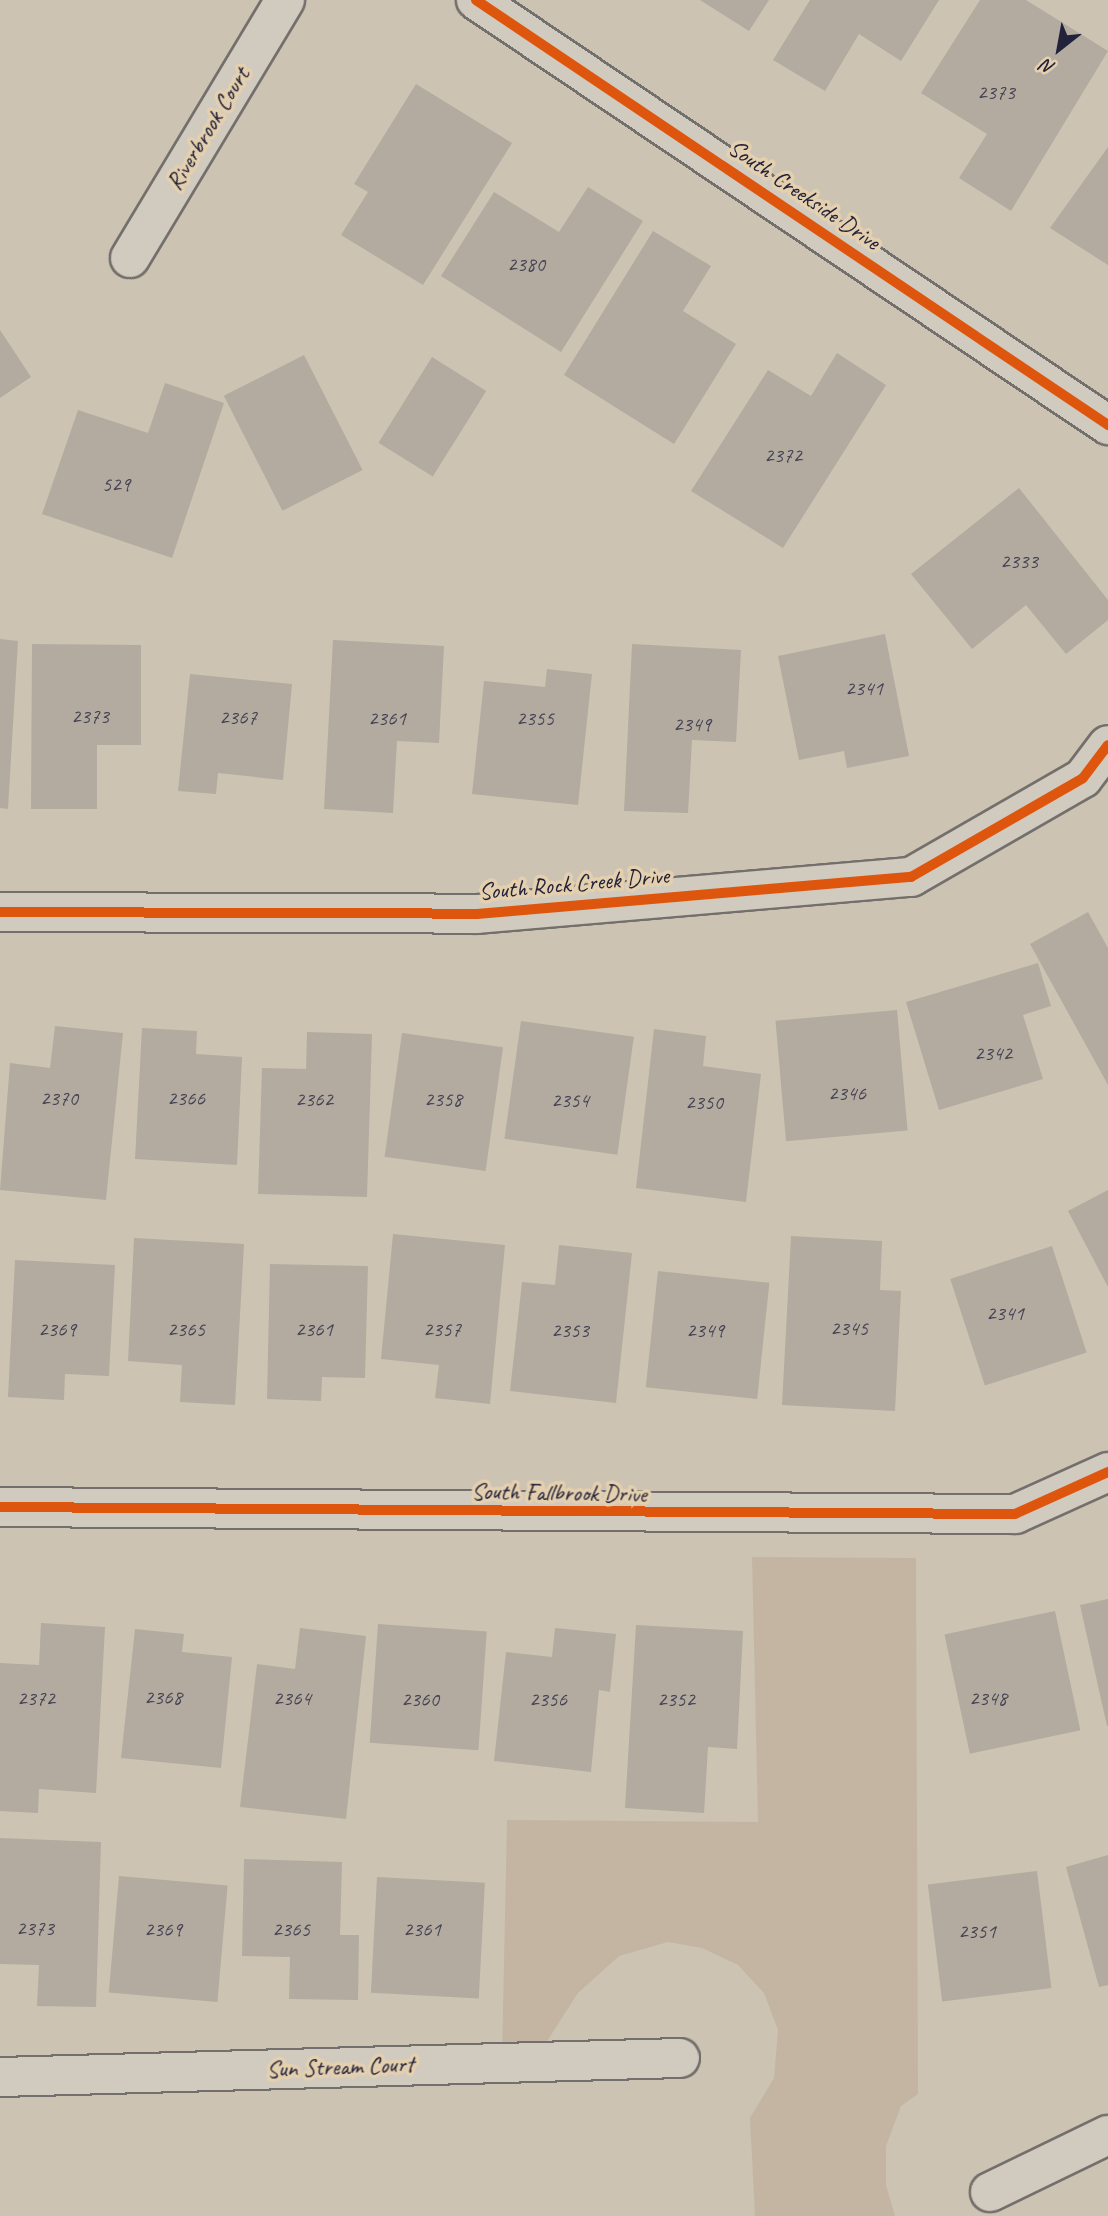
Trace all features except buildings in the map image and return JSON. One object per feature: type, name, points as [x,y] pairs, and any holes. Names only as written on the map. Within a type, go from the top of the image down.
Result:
[{"type":"street","name":"Riverbrook Court","points":[[130,258],[285,0]]},
{"type":"street","name":"South Creekside Drive","points":[[476,0],[1108,425]]},
{"type":"street","name":"South Rock Creek Drive","points":[[0,912],[477,914],[911,877],[1083,778],[1108,744]]},
{"type":"street","name":"South Fallbrook Drive","points":[[0,1507],[1015,1514],[1108,1472]]},
{"type":"street","name":"Sun Stream Court","points":[[0,2077],[680,2058]]},
{"type":"street","points":[[989,2192],[1108,2135]]},
{"type":"shaded area","points":[[752,1557],[916,1558],[918,2094],[901,2106],[886,2146],[886,2185],[895,2216],[755,2216],[750,2118],[774,2078],[778,2030],[764,1993],[738,1965],[702,1948],[668,1942],[619,1956],[578,1993],[542,2049],[502,2057],[507,1820],[758,1822]]},
{"type":"cycle path","points":[[476,0],[1108,425]]},
{"type":"cycle path","points":[[0,912],[477,914],[911,877],[1083,778],[1108,745]]},
{"type":"cycle path","points":[[0,1507],[1015,1514],[1108,1472]]}]
